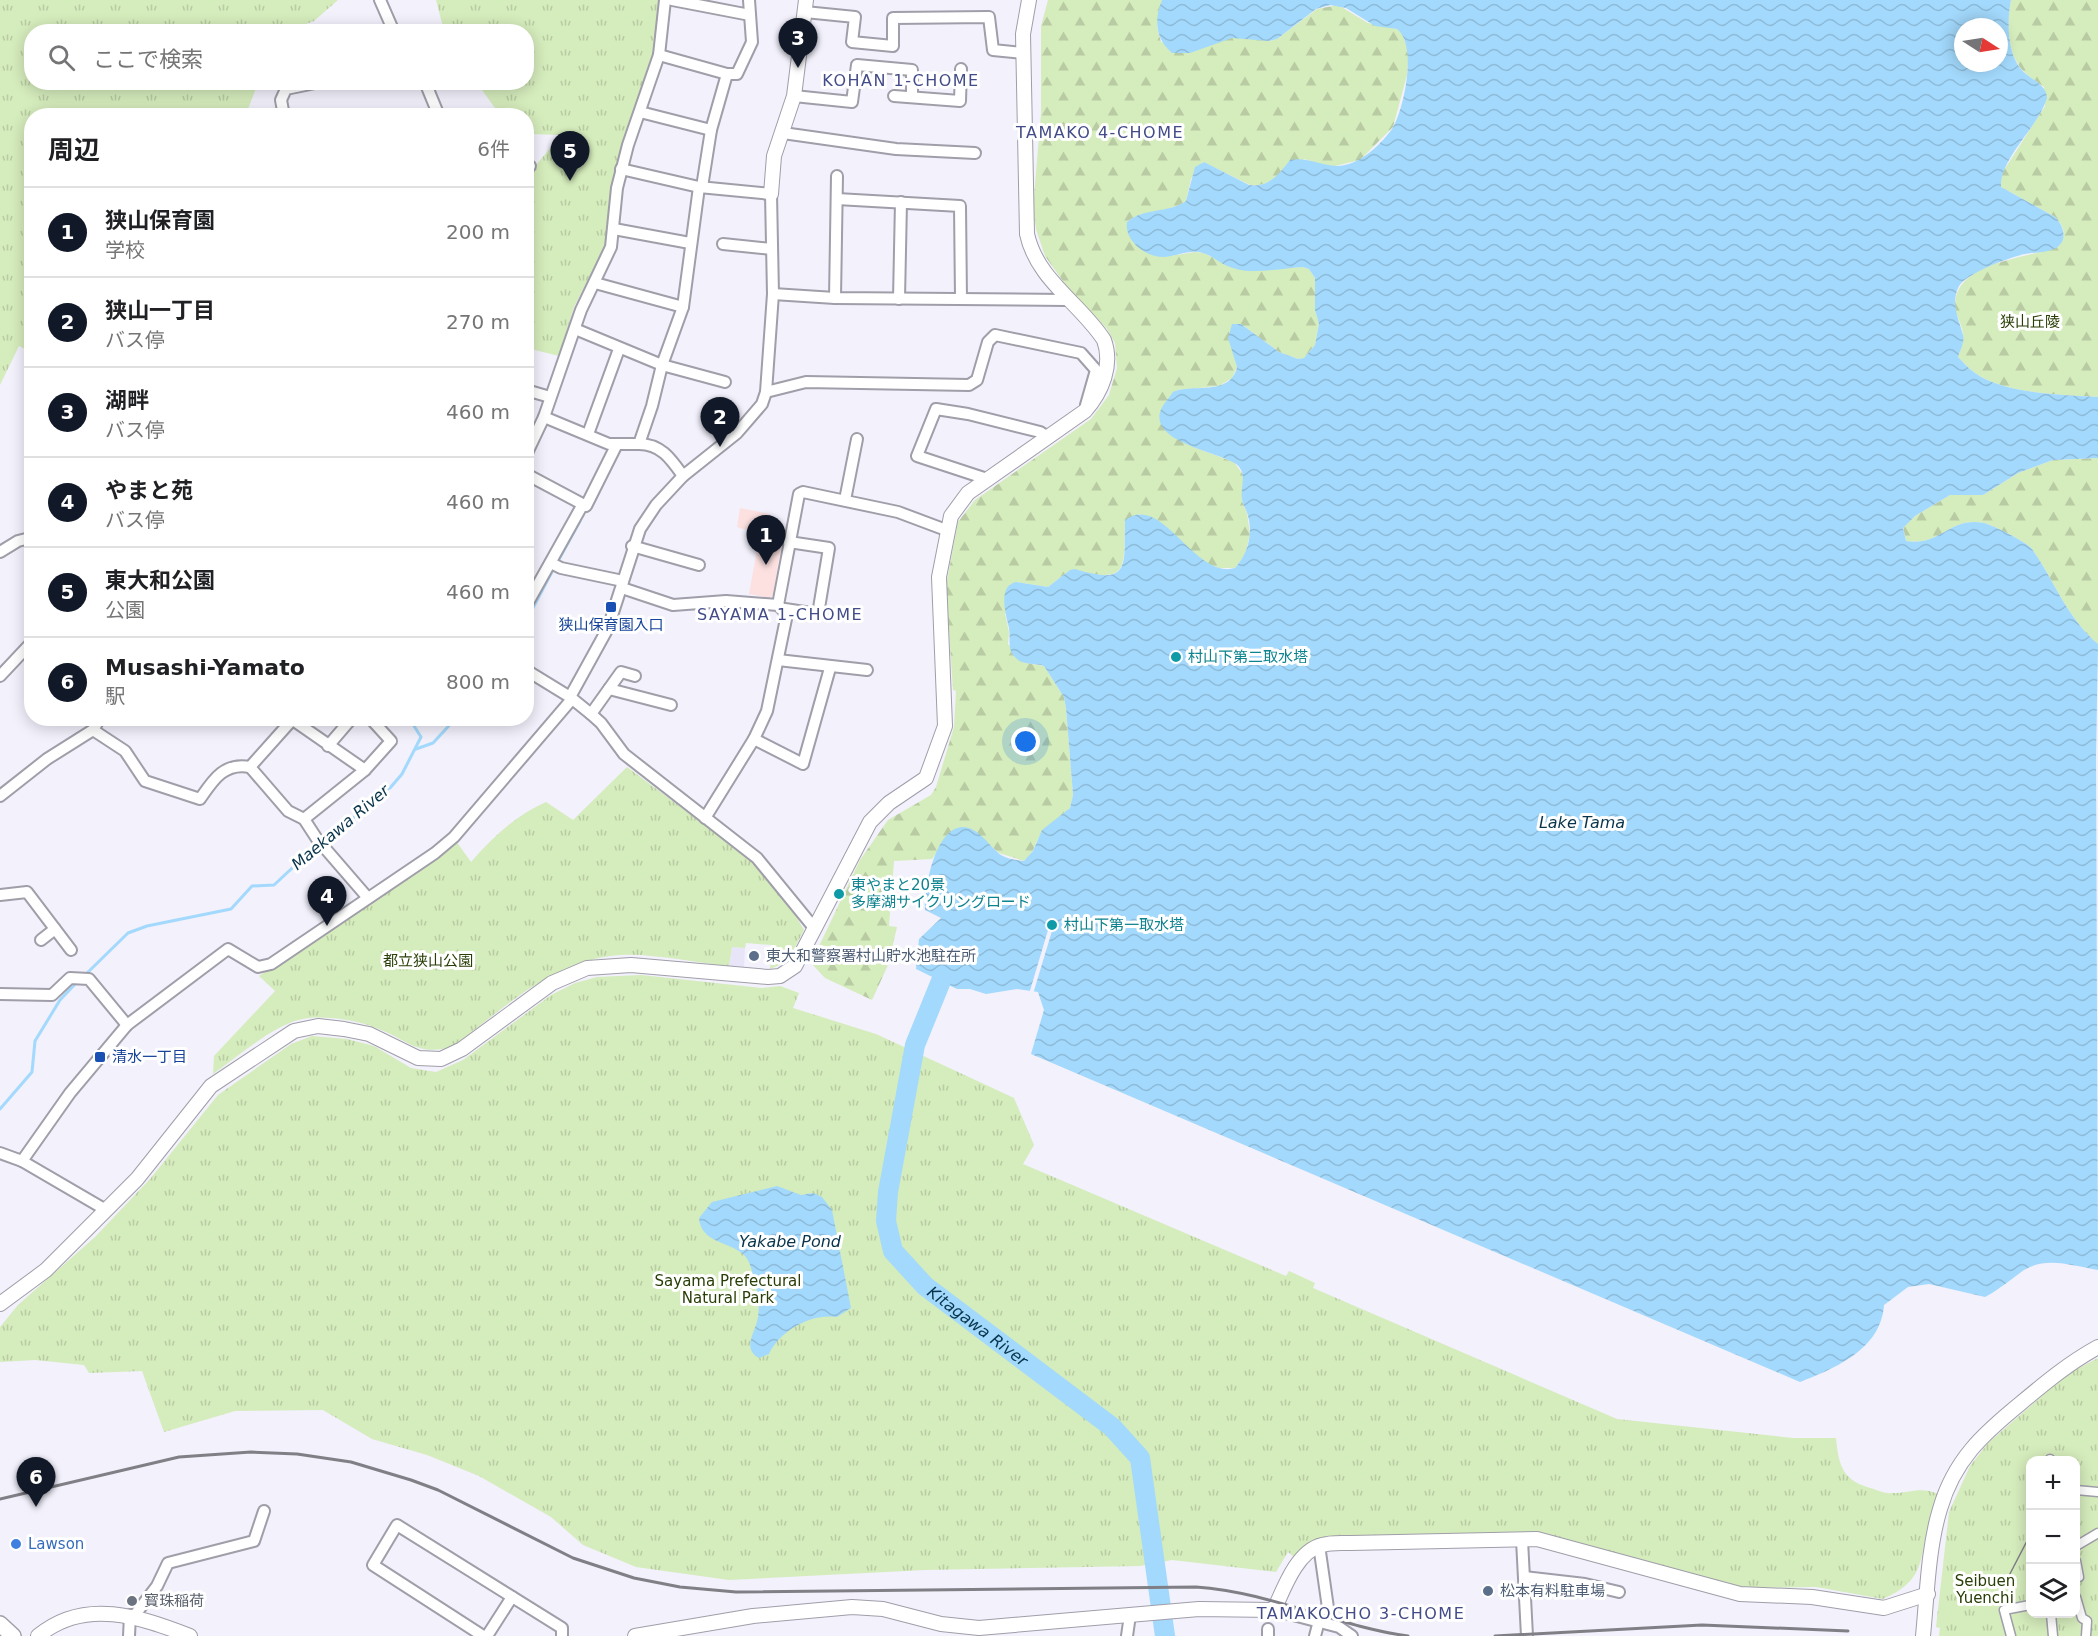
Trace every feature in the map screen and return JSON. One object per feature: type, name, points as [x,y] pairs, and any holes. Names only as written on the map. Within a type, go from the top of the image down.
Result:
[{"type":"main road","points":[[0,1624],[13,1636]]},
{"type":"street","points":[[380,0],[389,24]]},
{"type":"street","points":[[534,438],[544,417],[581,310],[611,247],[621,169],[659,55],[665,0]]},
{"type":"street","points":[[672,0],[750,15]]},
{"type":"street","points":[[659,55],[727,74],[737,74],[752,42],[749,0]]},
{"type":"street","points":[[0,1304],[46,1270],[151,1164],[211,1086],[294,1031],[318,1026],[344,1029],[377,1037],[418,1058],[441,1059],[455,1054],[540,990],[574,972],[600,965],[621,964],[780,976],[798,963],[870,822],[889,803],[926,778],[939,746],[946,718],[939,577],[946,530],[962,500],[987,479],[1085,411],[1101,386],[1106,371],[1108,354],[1101,336],[1067,300],[1036,260],[1027,234],[1023,52],[1024,22],[1029,0]]},
{"type":"street","points":[[22,1161],[70,1093],[127,1025],[228,949],[258,967],[271,963],[454,837],[571,698],[608,628],[623,585],[632,546],[640,529],[656,505],[683,476],[736,433],[762,404],[766,392],[773,294],[772,162],[794,96],[806,6],[855,17],[852,42],[893,46],[893,18],[989,17],[993,50],[1023,52]]},
{"type":"street","points":[[794,96],[852,102],[857,64],[912,70],[912,97]]},
{"type":"street","points":[[894,96],[960,101],[961,69]]},
{"type":"street","points":[[639,444],[652,406],[662,365],[683,307],[690,243],[700,187],[711,130],[727,74]]},
{"type":"street","points":[[282,108],[281,100],[285,90]]},
{"type":"street","points":[[428,90],[436,108]]},
{"type":"street","points":[[640,112],[711,130]]},
{"type":"street","points":[[783,133],[896,149],[975,153]]},
{"type":"street","points":[[621,169],[700,187],[771,194]]},
{"type":"street","points":[[835,298],[837,177]]},
{"type":"street","points":[[837,199],[960,206],[961,299]]},
{"type":"street","points":[[899,299],[901,202]]},
{"type":"street","points":[[614,229],[690,243]]},
{"type":"street","points":[[723,244],[772,249]]},
{"type":"street","points":[[595,283],[683,307]]},
{"type":"street","points":[[773,294],[835,298],[1067,300]]},
{"type":"street","points":[[575,329],[662,365],[725,382]]},
{"type":"street","points":[[766,392],[806,382],[969,385],[977,380],[988,342],[995,335],[1081,353],[1096,370],[1085,411]]},
{"type":"street","points":[[588,434],[620,349]]},
{"type":"street","points":[[534,392],[550,397]]},
{"type":"street","points":[[987,479],[917,456],[936,409],[978,416],[1040,432],[1048,437]]},
{"type":"street","points":[[544,417],[616,446],[649,444],[666,452],[683,476]]},
{"type":"street","points":[[845,500],[857,439]]},
{"type":"street","points":[[534,478],[586,506],[616,446]]},
{"type":"street","points":[[705,818],[754,739],[771,697],[786,620],[782,607],[789,542],[799,494],[803,492],[898,512],[946,530]]},
{"type":"street","points":[[534,595],[555,565],[583,504]]},
{"type":"street","points":[[0,552],[24,540]]},
{"type":"street","points":[[555,565],[623,585],[673,605],[726,601],[782,607],[818,614],[829,549],[789,542]]},
{"type":"street","points":[[632,546],[699,565]]},
{"type":"street","points":[[0,676],[24,650]]},
{"type":"street","points":[[778,660],[830,668],[867,670]]},
{"type":"street","points":[[754,739],[803,764],[830,668]]},
{"type":"street","points":[[591,714],[621,672],[635,676]]},
{"type":"street","points":[[534,675],[571,698],[591,714],[601,723],[624,754],[757,858],[815,929]]},
{"type":"street","points":[[609,689],[671,705]]},
{"type":"street","points":[[0,796],[47,759],[93,730],[95,726]]},
{"type":"street","points":[[250,767],[285,726]]},
{"type":"street","points":[[301,726],[365,770]]},
{"type":"street","points":[[328,746],[345,726]]},
{"type":"street","points":[[304,819],[365,770],[392,741],[378,726]]},
{"type":"street","points":[[93,730],[125,751],[145,780],[200,800],[213,780],[227,768],[238,765],[250,767],[288,811],[304,819],[320,843],[368,898]]},
{"type":"street","points":[[0,895],[27,892],[70,950]]},
{"type":"street","points":[[41,940],[55,929]]},
{"type":"street","points":[[0,994],[52,995],[70,978],[89,979],[127,1025]]},
{"type":"street","points":[[0,1153],[22,1161],[106,1210]]},
{"type":"street","points":[[1923,1636],[1940,1510],[1966,1455],[1983,1435],[2060,1369],[2098,1347]]},
{"type":"street","points":[[2080,1490],[2098,1492]]},
{"type":"street","points":[[129,1636],[132,1615],[157,1586],[168,1563],[254,1541],[264,1511]]},
{"type":"street","points":[[483,1636],[373,1565],[397,1525],[561,1628],[562,1636]]},
{"type":"street","points":[[2080,1544],[2098,1533]]},
{"type":"street","points":[[1274,1610],[1301,1560],[1319,1545],[1537,1539],[1740,1594],[1812,1597],[1884,1608],[1928,1594]]},
{"type":"street","points":[[1522,1540],[1527,1636]]},
{"type":"street","points":[[1316,1636],[1328,1608],[1319,1545]]},
{"type":"street","points":[[1524,1576],[1585,1584],[1619,1592]]},
{"type":"street","points":[[487,1636],[512,1597]]},
{"type":"street","points":[[2011,1636],[2004,1610],[2026,1606]]},
{"type":"street","points":[[635,1636],[753,1616],[852,1607],[883,1609],[958,1627],[1052,1630],[1131,1615],[1174,1611],[1274,1610],[1323,1622],[1339,1632],[1352,1636]]},
{"type":"street","points":[[2080,1611],[2082,1618],[2087,1621],[2086,1636]]},
{"type":"street","points":[[38,1636],[56,1624],[94,1614],[132,1615],[190,1636]]},
{"type":"street","points":[[1127,1636],[1131,1615]]},
{"type":"street","points":[[2051,1618],[2053,1636]]},
{"type":"shaded area","points":[[740,508],[770,514],[768,530],[783,535],[773,595],[769,598],[749,594],[760,534],[737,527]]},
{"type":"shaded area","points":[[732,947],[745,948],[744,967],[729,966]]},
{"type":"green space","points":[[0,0],[338,0],[314,21],[306,24],[24,24],[24,90],[255,90],[248,108],[24,108],[24,348],[19,346],[0,385]]},
{"type":"green space","points":[[436,0],[661,0],[653,53],[611,185],[606,244],[574,307],[559,356],[534,350],[534,167],[561,135],[534,134],[534,108],[495,108],[482,90],[534,90],[534,24],[442,24]]},
{"type":"green space","points":[[1048,0],[1162,0],[1157,27],[1161,42],[1198,50],[1223,39],[1240,37],[1269,41],[1277,39],[1317,9],[1338,5],[1368,23],[1397,29],[1402,33],[1409,53],[1407,75],[1393,127],[1360,160],[1331,167],[1304,159],[1271,181],[1257,185],[1250,185],[1203,162],[1191,179],[1186,201],[1172,208],[1141,215],[1127,222],[1163,257],[1195,252],[1204,253],[1236,269],[1303,267],[1309,269],[1315,278],[1315,310],[1319,324],[1315,345],[1304,358],[1298,359],[1279,352],[1241,324],[1234,356],[1237,367],[1232,378],[1219,386],[1177,390],[1171,435],[1196,448],[1234,462],[1244,476],[1242,501],[1247,513],[1250,534],[1245,555],[1235,568],[1219,568],[1208,564],[1140,514],[1125,520],[1122,563],[1119,570],[1113,574],[1089,574],[1070,570],[1048,587],[1016,582],[1005,614],[1009,632],[1008,644],[1022,662],[1044,666],[1064,697],[1073,795],[1070,808],[1043,832],[1024,861],[999,853],[974,831],[964,827],[952,831],[932,859],[894,861],[889,926],[897,927],[888,965],[872,1000],[825,978],[811,963],[860,860],[888,820],[931,795],[936,787],[954,727],[956,691],[953,690],[946,586],[958,522],[975,500],[1091,419],[1109,395],[1117,368],[1115,343],[1107,329],[1065,284],[1045,256],[1036,229],[1033,208],[1041,113],[1041,26]]},
{"type":"green space","name":"狭山丘陵","points":[[2011,0],[2098,0],[2098,397],[2034,392],[2002,385],[1975,373],[1958,357],[1963,344],[1963,335],[1955,303],[1959,289],[1968,278],[1981,269],[1997,263],[2059,246],[2064,234],[2061,224],[2055,217],[2001,187],[2001,176],[2004,170],[2045,106],[2044,87],[2021,69],[2012,51],[2009,25]]},
{"type":"green space","points":[[2098,458],[2098,644],[2078,623],[2032,549],[2010,534],[1988,524],[1972,522],[1953,527],[1928,540],[1906,541],[1903,527],[1915,516],[1950,495],[1983,495],[2018,473],[2053,460]]},
{"type":"green space","name":"都立狭山公園","points":[[627,767],[753,861],[787,901],[804,930],[787,962],[770,969],[772,945],[746,943],[745,948],[732,947],[729,966],[646,955],[620,955],[596,959],[573,966],[531,988],[454,1046],[431,1050],[413,1046],[368,1025],[330,1018],[303,1019],[268,1034],[213,1074],[214,1056],[275,991],[259,976],[444,852],[456,841],[471,862],[506,828],[525,813],[546,802],[573,820]]},
{"type":"green space","name":"Sayama Prefectural Natural Park","points":[[641,975],[762,988],[780,986],[799,993],[793,1008],[876,1034],[1014,1098],[1034,1145],[1023,1164],[1286,1276],[1289,1271],[1315,1283],[1313,1288],[1617,1419],[1793,1438],[1836,1438],[1844,1472],[1855,1482],[1887,1493],[1921,1490],[1938,1494],[1918,1568],[1907,1584],[1883,1599],[1816,1587],[1734,1588],[1538,1532],[1331,1537],[1318,1539],[1296,1559],[1288,1552],[1276,1572],[1172,1560],[1140,1566],[925,1570],[729,1580],[636,1567],[583,1545],[551,1517],[479,1476],[427,1455],[372,1439],[323,1410],[235,1411],[164,1432],[142,1371],[89,1373],[84,1365],[35,1360],[0,1362],[0,1327],[18,1305],[95,1237],[150,1179],[218,1095],[291,1044],[312,1036],[347,1039],[374,1046],[411,1068],[436,1072],[463,1060],[551,995],[575,983],[597,977]]},
{"type":"green space","name":"Seibuen Yuenchi","points":[[2098,1358],[2098,1636],[1939,1636],[1940,1628],[1936,1627],[1949,1512],[1970,1466],[1988,1443],[2066,1375]]},
{"type":"water","name":"Lake Tama","points":[[1162,0],[2011,0],[2009,26],[2013,53],[2020,68],[2044,88],[2047,98],[2036,120],[2006,165],[2001,187],[2055,217],[2062,228],[2064,237],[2060,245],[2052,250],[2025,254],[2000,262],[1979,271],[1959,286],[1955,305],[1963,337],[1958,357],[1975,373],[2002,385],[2034,392],[2098,397],[2098,458],[2053,460],[2018,473],[1983,495],[1950,495],[1915,516],[1903,528],[1906,541],[1918,542],[1928,540],[1962,524],[1984,523],[2029,546],[2078,623],[2098,644],[2096,756],[2098,1270],[2060,1263],[2033,1266],[1985,1297],[1929,1284],[1908,1287],[1884,1305],[1875,1334],[1866,1345],[1842,1363],[1800,1382],[1031,1054],[1044,1010],[1038,992],[1017,989],[986,994],[970,989],[957,989],[916,969],[919,939],[941,918],[925,910],[925,900],[933,860],[946,837],[954,829],[969,828],[979,834],[1001,855],[1024,861],[1033,851],[1042,830],[1070,808],[1073,795],[1064,697],[1044,666],[1020,661],[1011,652],[1004,602],[1006,589],[1016,582],[1048,587],[1070,570],[1075,569],[1093,574],[1115,573],[1124,561],[1125,520],[1139,515],[1152,517],[1166,526],[1206,562],[1220,568],[1235,568],[1246,550],[1250,537],[1247,514],[1242,501],[1242,471],[1236,464],[1189,445],[1166,432],[1160,423],[1160,412],[1173,392],[1219,386],[1233,376],[1237,367],[1228,338],[1232,324],[1241,324],[1279,352],[1298,359],[1304,358],[1315,345],[1319,324],[1315,310],[1315,278],[1309,269],[1303,267],[1258,271],[1241,270],[1228,267],[1199,252],[1167,257],[1156,256],[1143,251],[1132,241],[1127,222],[1141,214],[1171,208],[1186,201],[1195,167],[1204,162],[1249,185],[1256,185],[1273,179],[1290,160],[1298,159],[1334,166],[1355,162],[1373,150],[1388,134],[1401,108],[1408,63],[1403,37],[1397,29],[1375,26],[1346,8],[1330,5],[1316,9],[1277,39],[1269,41],[1232,38],[1190,53],[1172,53],[1166,47],[1159,35],[1158,15]]},
{"type":"water","name":"Yakabe Pond","points":[[777,1186],[801,1195],[813,1193],[822,1197],[832,1210],[851,1308],[837,1317],[817,1318],[798,1325],[774,1345],[769,1354],[759,1358],[754,1354],[750,1345],[759,1307],[757,1289],[749,1262],[737,1250],[710,1237],[701,1226],[699,1218],[712,1202]]},
{"type":"pier","points":[[1048,930],[1052,931],[1033,994],[1029,994]]},
{"type":"waterway","name":"Maekawa River","points":[[557,563],[580,521]]},
{"type":"waterway","name":"Maekawa River","points":[[534,606],[554,568]]},
{"type":"waterway","name":"Maekawa River","points":[[323,841],[346,825],[379,793],[390,788],[402,774],[421,737],[414,726]]},
{"type":"waterway","name":"Maekawa River","points":[[416,749],[433,743],[449,726]]},
{"type":"waterway","name":"Maekawa River","points":[[85,975],[128,933],[147,926],[231,909],[252,886],[274,885],[318,844]]},
{"type":"waterway","name":"Maekawa River","points":[[0,1109],[32,1072],[35,1041],[60,1000],[78,981]]},
{"type":"waterway","name":"Kitagawa River","points":[[941,981],[915,1045],[888,1192],[886,1221],[893,1251],[925,1286],[1112,1427],[1140,1458],[1165,1636]]},
{"type":"tram line","points":[[1999,1595],[2026,1543]]},
{"type":"railway","points":[[0,1499],[179,1457],[251,1452],[297,1454],[351,1462],[411,1480],[438,1490],[573,1558],[634,1578],[680,1587],[736,1592],[1196,1587],[1250,1595],[1355,1625],[1408,1636]]},
{"type":"railway","points":[[1495,1636],[1702,1625],[1848,1631]]},
{"type":"place","name":"湖畔","points":[[798,68]]},
{"type":"place","name":"東大和公園","points":[[570,181]]},
{"type":"place","name":"狭山一丁目","points":[[720,447]]},
{"type":"place","name":"狭山保育園","points":[[766,565]]},
{"type":"place","name":"狭山保育園入口","points":[[611,607]]},
{"type":"place","name":"村山下第二取水塔","points":[[1176,657]]},
{"type":"place","name":"東やまと20景 多摩湖サイクリングロード","points":[[839,894]]},
{"type":"place","name":"村山下第一取水塔","points":[[1052,925]]},
{"type":"place","name":"やまと苑","points":[[327,926]]},
{"type":"place","name":"東大和警察署村山貯水池駐在所","points":[[754,956]]},
{"type":"place","name":"清水一丁目","points":[[100,1057]]},
{"type":"place","name":"Musashi-Yamato","points":[[36,1507]]},
{"type":"place","name":"Lawson","points":[[16,1544]]},
{"type":"place","name":"松本有料駐車場","points":[[1488,1591]]},
{"type":"place","name":"寳珠稲荷","points":[[132,1601]]},
{"type":"district","name":"KOHAN 1-CHOME","points":[[901,80]]},
{"type":"district","name":"TAMAKO 4-CHOME","points":[[1100,132]]},
{"type":"district","name":"SAYAMA 1-CHOME","points":[[780,614]]},
{"type":"district","name":"TAMAKOCHO 3-CHOME","points":[[1361,1613]]}]
